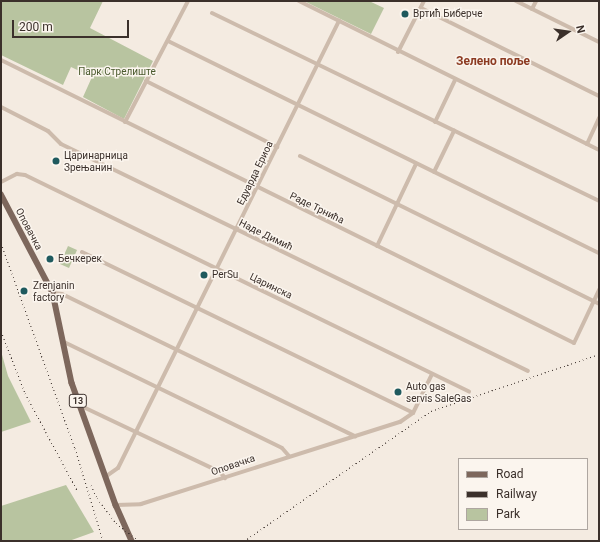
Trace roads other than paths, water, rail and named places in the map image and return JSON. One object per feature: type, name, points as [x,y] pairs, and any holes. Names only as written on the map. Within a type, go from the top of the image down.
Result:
[{"type":"main road","name":"Оповачка","points":[[1,194],[53,293]]},
{"type":"main road","name":"13","points":[[53,293],[72,383],[116,505],[132,541]]},
{"type":"street","points":[[125,122],[188,1]]},
{"type":"street","points":[[299,1],[398,52],[599,150]]},
{"type":"street","points":[[398,52],[424,1]]},
{"type":"street","points":[[516,1],[599,42]]},
{"type":"street","points":[[532,9],[536,1]]},
{"type":"street","points":[[421,8],[599,96]]},
{"type":"street","points":[[212,13],[599,201]]},
{"type":"street","name":"Едуарда Ериоа","points":[[105,476],[118,468],[340,21]]},
{"type":"street","points":[[168,41],[599,253]]},
{"type":"street","name":"Раде Трнића","points":[[1,60],[574,343],[599,290]]},
{"type":"street","points":[[435,122],[455,80]]},
{"type":"street","points":[[146,81],[277,147]]},
{"type":"street","name":"Наде Димић","points":[[1,107],[48,132],[61,144],[528,371]]},
{"type":"street","points":[[587,144],[599,118]]},
{"type":"street","points":[[434,172],[454,131]]},
{"type":"street","points":[[300,156],[599,304]]},
{"type":"street","points":[[377,246],[416,164]]},
{"type":"street","name":"Царинска","points":[[1,182],[17,174],[25,175],[469,392]]},
{"type":"street","points":[[82,252],[413,413],[432,374]]},
{"type":"street","points":[[53,293],[62,294],[355,436]]},
{"type":"street","points":[[64,342],[285,449],[289,456]]},
{"type":"street","points":[[79,404],[220,472],[224,478]]},
{"type":"street","name":"Оповачка","points":[[116,505],[141,504],[400,422],[413,413]]},
{"type":"railway","points":[[1,243],[75,448],[103,541]]},
{"type":"railway","points":[[1,331],[25,393],[77,490]]},
{"type":"railway","points":[[244,541],[431,411],[599,354]]},
{"type":"railway","points":[[91,485],[97,498],[116,523],[139,541]]},
{"type":"place","name":"Вртић Биберче","points":[[405,14]]},
{"type":"place","name":"Царинарница Зрењанин","points":[[56,161]]},
{"type":"place","name":"Бечкерек","points":[[50,259]]},
{"type":"place","name":"PerSu","points":[[204,275]]},
{"type":"place","name":"Zrenjanin factory","points":[[24,291]]},
{"type":"place","name":"Auto gas servis SaleGas","points":[[398,392]]},
{"type":"district","name":"Зелено поље","points":[[493,62]]},
{"type":"park label","name":"Парк Стрелиште","points":[[117,72]]}]
